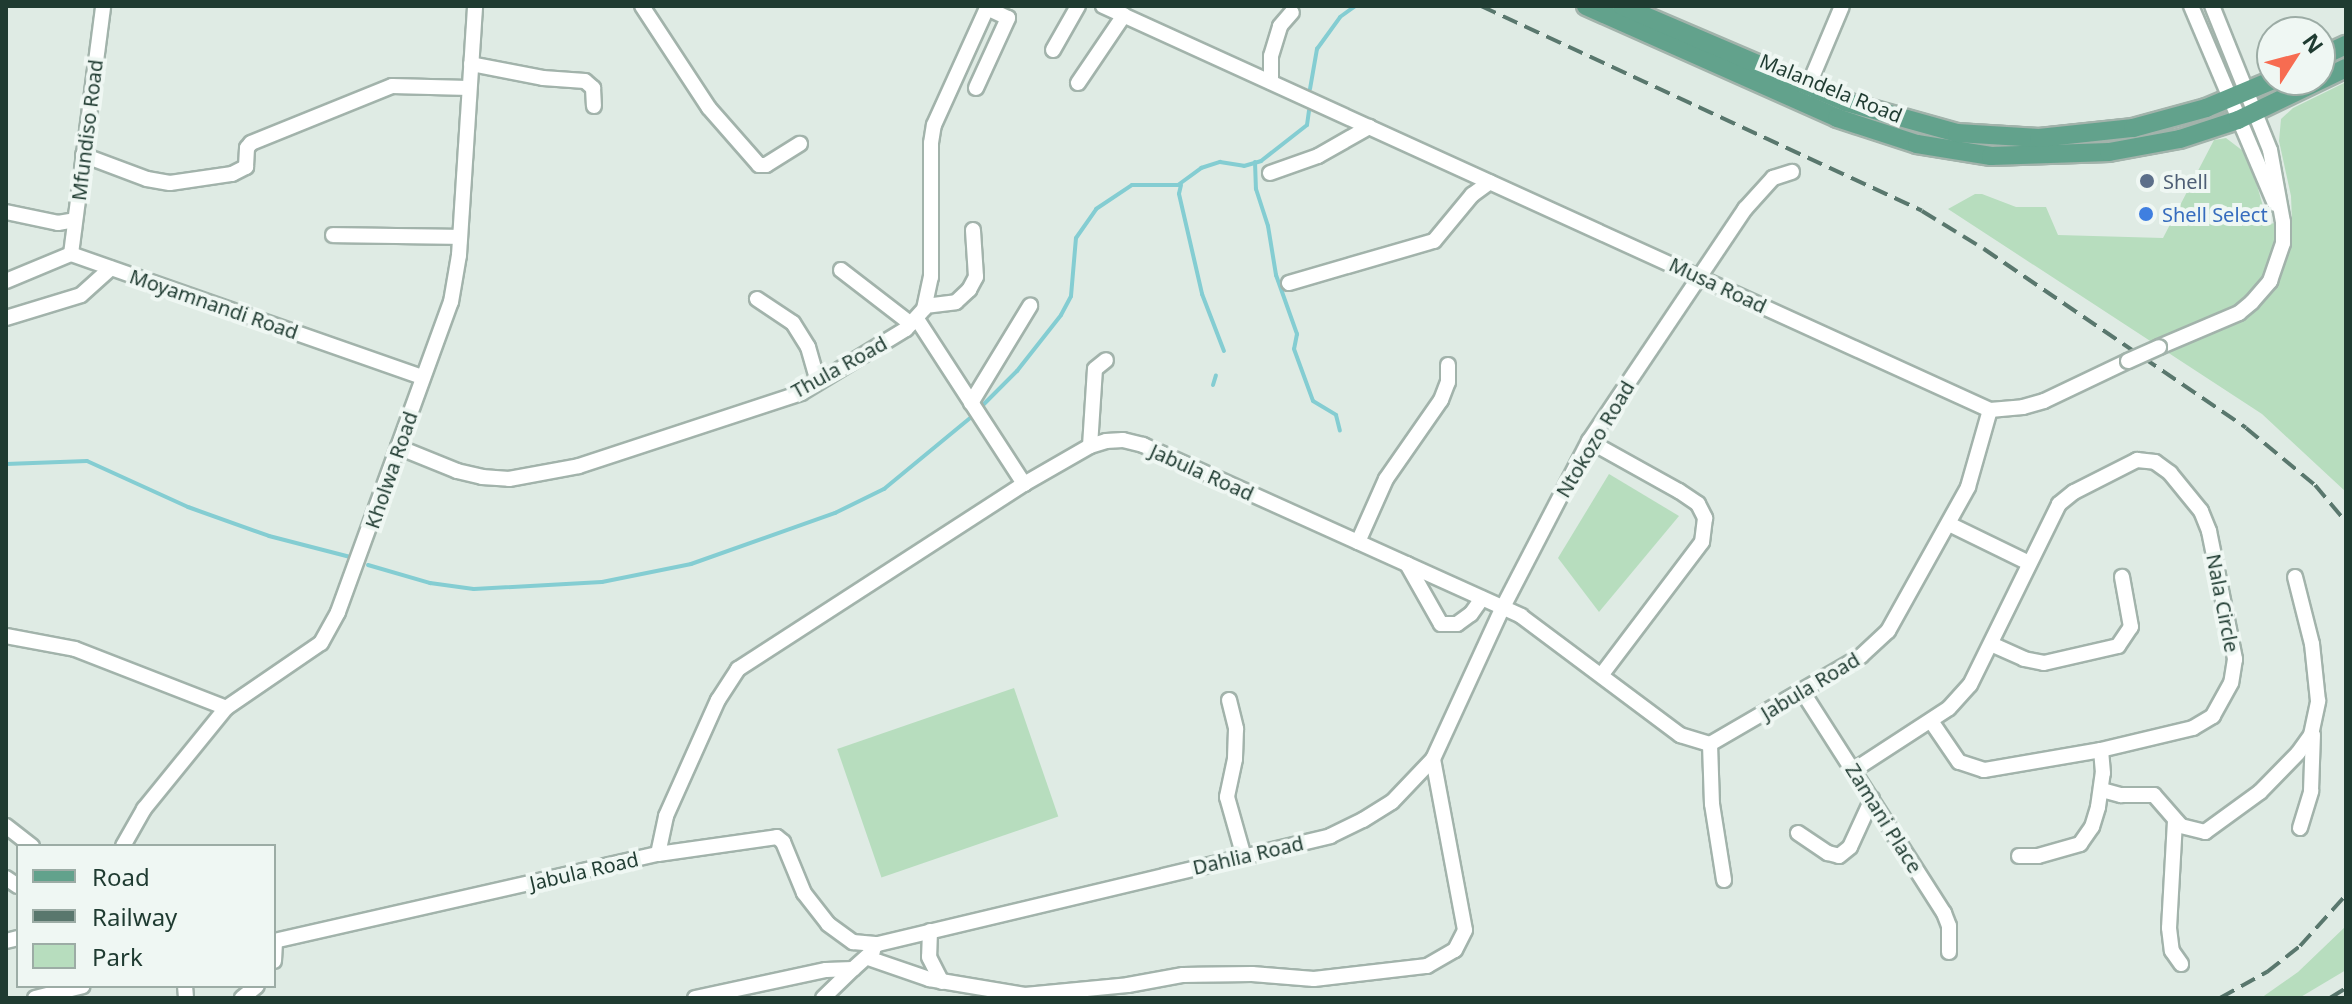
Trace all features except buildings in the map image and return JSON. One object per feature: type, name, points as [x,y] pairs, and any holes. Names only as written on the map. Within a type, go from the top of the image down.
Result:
[{"type":"main road","name":"Malandela Road","points":[[1586,6],[1917,144],[1991,156],[2109,152],[2180,139],[2238,120],[2346,68]]},
{"type":"main road","name":"Malandela Road","points":[[1622,6],[1804,95],[1957,133],[2015,137],[2075,135],[2133,128],[2256,88]]},
{"type":"street","name":"Mfundiso Road","points":[[71,254],[103,6]]},
{"type":"street","name":"Kholwa Road","points":[[124,844],[144,809],[226,708],[321,643],[351,582],[451,302],[459,237],[475,6]]},
{"type":"street","points":[[642,6],[704,101],[759,165],[766,165],[800,144]]},
{"type":"street","points":[[1053,50],[1078,6]]},
{"type":"street","name":"Musa Road","points":[[1103,6],[1990,410]]},
{"type":"street","points":[[1804,95],[1842,6]]},
{"type":"street","points":[[1990,410],[2008,410],[2044,401],[2239,313],[2264,291],[2277,268],[2283,222],[2274,164],[2255,112],[2237,96],[2191,6]]},
{"type":"street","points":[[2212,6],[2237,96],[2238,120],[2283,222]]},
{"type":"street","points":[[918,316],[931,277],[931,143],[934,125],[988,7],[1008,18],[976,88]]},
{"type":"street","points":[[1271,82],[1271,56],[1280,26],[1292,12]]},
{"type":"street","points":[[1078,83],[1124,15]]},
{"type":"street","points":[[471,64],[543,78],[585,81],[593,88],[594,106]]},
{"type":"street","points":[[83,155],[147,179],[170,183],[232,174],[246,167],[247,148],[251,143],[392,86],[469,88]]},
{"type":"street","points":[[1270,173],[1318,156],[1369,127]]},
{"type":"street","name":"Ntokozo Road","points":[[1503,607],[1589,441],[1698,277],[1710,265],[1761,190],[1779,174],[1792,172]]},
{"type":"street","points":[[1289,283],[1434,241],[1472,195],[1490,182]]},
{"type":"street","points":[[6,212],[58,223],[75,220]]},
{"type":"street","name":"Thula Road","points":[[398,447],[457,471],[509,479],[579,466],[801,393],[918,316],[956,302],[969,290],[976,277],[973,230]]},
{"type":"street","points":[[333,235],[459,237]]},
{"type":"street","points":[[6,281],[71,254]]},
{"type":"street","name":"Moyamnandi Road","points":[[71,254],[423,377]]},
{"type":"street","points":[[6,318],[81,295],[111,268]]},
{"type":"street","points":[[841,270],[918,316],[1024,484]]},
{"type":"street","points":[[757,299],[793,323],[808,347],[818,382]]},
{"type":"street","points":[[971,403],[1030,306]]},
{"type":"street","points":[[1090,446],[1095,369],[1106,360]]},
{"type":"street","points":[[1358,542],[1386,479],[1441,400],[1448,382],[1448,365]]},
{"type":"street","name":"Jabula Road","points":[[276,941],[658,854],[666,816],[718,700],[738,669],[1024,484],[1090,446],[1123,440],[1143,445],[1503,607],[1549,633],[1680,735],[1710,744],[1868,651],[1888,631],[1949,524],[1974,473],[1990,410]]},
{"type":"street","points":[[1589,441],[1679,491],[1698,504],[1705,518],[1702,542],[1602,674]]},
{"type":"street","name":"Nala Circle","points":[[1854,770],[1931,721],[1970,685],[2027,562],[2059,504],[2074,492],[2137,460],[2146,459],[2163,467],[2204,517],[2235,659],[2231,683],[2220,705],[2203,724],[2101,750],[2008,767],[1973,769],[1953,756],[1931,721]]},
{"type":"street","points":[[1949,524],[2027,562]]},
{"type":"street","points":[[1406,564],[1441,624],[1457,624],[1471,614],[1482,598]]},
{"type":"street","points":[[1991,644],[2024,659],[2044,663],[2118,646],[2131,627],[2122,577]]},
{"type":"street","points":[[2295,577],[2316,665],[2318,701],[2311,791],[2300,828]]},
{"type":"street","name":"Dahlia Road","points":[[878,944],[1330,836],[1363,820],[1392,802],[1433,759],[1503,607]]},
{"type":"street","points":[[6,636],[75,649],[226,708]]},
{"type":"street","name":"Zamani Place","points":[[1802,691],[1944,913],[1949,926],[1949,952]]},
{"type":"street","points":[[1229,700],[1236,729],[1235,759],[1227,797],[1244,857]]},
{"type":"street","points":[[2175,821],[2198,832],[2222,823],[2260,792],[2290,761],[2305,745],[2314,726]]},
{"type":"street","points":[[1710,744],[1712,804],[1724,880]]},
{"type":"street","points":[[2019,856],[2038,856],[2080,844],[2092,827],[2102,790],[2101,750]]},
{"type":"street","points":[[868,958],[977,994],[1037,995],[1128,985],[1183,975],[1252,974],[1314,979],[1427,966],[1440,960],[1463,940],[1465,919],[1433,759]]},
{"type":"street","points":[[2102,790],[2121,795],[2154,795],[2167,806],[2175,821],[2169,928],[2172,951],[2181,964]]},
{"type":"street","points":[[1798,833],[1828,853],[1839,856],[1850,847],[1872,799]]},
{"type":"street","points":[[6,826],[29,844]]},
{"type":"street","points":[[658,854],[777,837],[783,842],[804,893],[828,924],[853,942],[878,944]]},
{"type":"street","points":[[930,931],[929,957],[942,982]]},
{"type":"street","points":[[823,998],[868,958],[878,944]]},
{"type":"street","points":[[695,998],[826,970],[853,969]]},
{"type":"street","points":[[35,998],[75,988]]},
{"type":"green space","points":[[2346,82],[2346,492],[2262,414],[1948,209],[1975,194],[1982,194],[2016,207],[2046,207],[2058,235],[2163,238],[2214,140],[2226,138],[2243,151],[2251,164],[2268,224],[2292,221],[2291,196],[2279,141],[2281,119],[2293,108],[2317,96],[2336,96],[2336,87]]},
{"type":"green space","points":[[1609,474],[1679,516],[1599,612],[1558,558]]},
{"type":"green space","points":[[1014,688],[1058,817],[881,877],[837,749]]},
{"type":"green space","points":[[2346,926],[2346,970],[2299,998],[2261,998],[2298,972]]},
{"type":"waterway","points":[[1310,89],[1317,49],[1340,17],[1355,6]]},
{"type":"waterway","points":[[984,404],[1017,371],[1061,315],[1071,296],[1076,238],[1096,209],[1132,185],[1178,185],[1201,168],[1220,162],[1244,166],[1261,161],[1307,125],[1309,110]]},
{"type":"waterway","points":[[1255,162],[1256,189],[1268,226],[1276,275],[1297,334],[1294,349],[1313,401],[1336,415],[1340,431]]},
{"type":"waterway","points":[[1181,185],[1179,194],[1202,294],[1224,351]]},
{"type":"waterway","points":[[1213,385],[1216,375]]},
{"type":"waterway","points":[[368,565],[430,583],[474,589],[602,582],[691,564],[835,513],[884,489],[970,418]]},
{"type":"waterway","points":[[6,464],[87,461],[188,507],[269,536],[350,557]]},
{"type":"railway","points":[[1481,6],[1922,211],[1984,249],[2246,428],[2315,485],[2346,522]]},
{"type":"railway","points":[[2220,998],[2267,972],[2300,946],[2346,895]]},
{"type":"railway","points":[[2330,998],[2346,988]]},
{"type":"place","name":"Shell","points":[[2147,181]]},
{"type":"place","name":"Shell Select","points":[[2146,214]]}]
